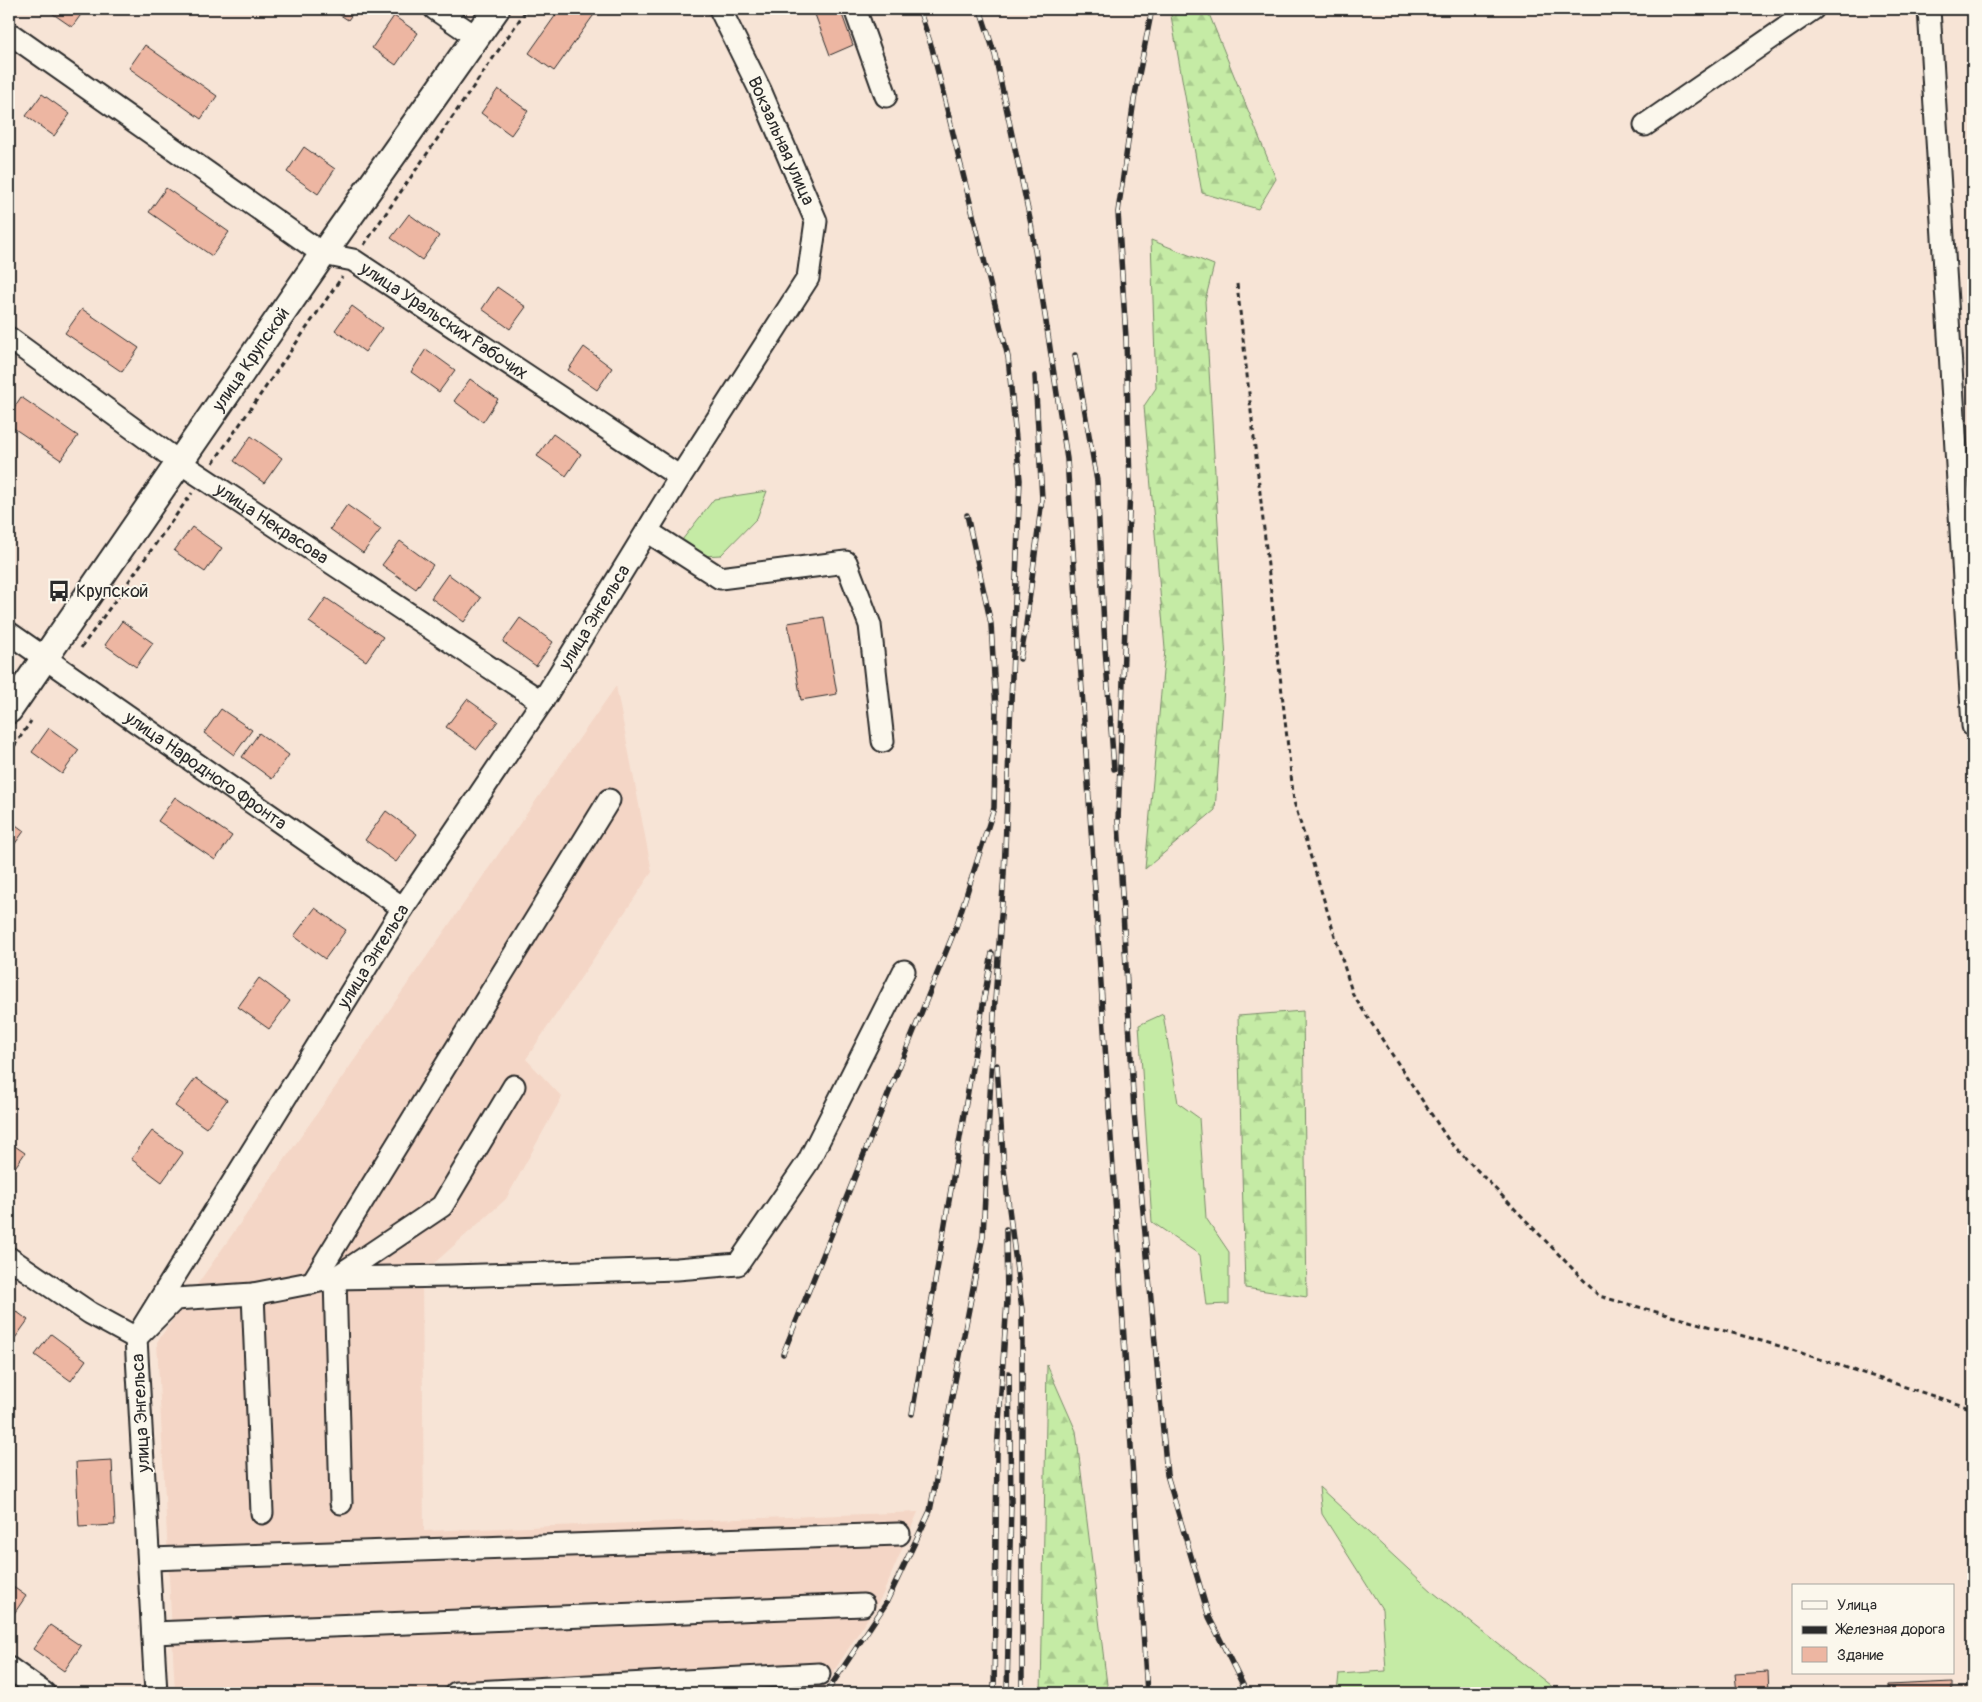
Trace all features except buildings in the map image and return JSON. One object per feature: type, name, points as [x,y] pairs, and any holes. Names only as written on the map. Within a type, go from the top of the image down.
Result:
[{"type":"main road","name":"улица Крупской","points":[[9,710],[55,665],[179,462],[496,9]]},
{"type":"street","points":[[435,9],[476,37]]},
{"type":"street","name":"Вокзальная улица","points":[[720,9],[760,90],[816,221],[808,278]]},
{"type":"street","points":[[855,9],[886,96]]},
{"type":"street","points":[[1645,125],[1813,9]]},
{"type":"street","points":[[1929,9],[1973,726]]},
{"type":"street","name":"улица Уральских Рабочих","points":[[9,33],[323,254],[353,260],[680,477]]},
{"type":"street","name":"улица Энгельса","points":[[156,1693],[150,1559],[136,1338],[403,908],[542,702],[680,477],[808,278]]},
{"type":"street","name":"улица Некрасова","points":[[9,338],[179,462],[542,702]]},
{"type":"street","points":[[647,531],[720,578],[846,562],[870,625],[883,741]]},
{"type":"street","name":"улица Народного Фронта","points":[[9,633],[403,908]]},
{"type":"street","points":[[312,1284],[609,800]]},
{"type":"street","points":[[9,1258],[90,1313],[136,1338],[175,1299],[252,1294],[312,1284],[335,1278],[677,1269],[738,1264],[808,1162],[904,971]]},
{"type":"street","points":[[335,1278],[442,1206],[514,1086]]},
{"type":"street","points":[[335,1278],[341,1503]]},
{"type":"street","points":[[252,1294],[262,1513]]},
{"type":"street","points":[[150,1559],[899,1534]]},
{"type":"street","points":[[153,1633],[863,1606]]},
{"type":"street","points":[[9,1668],[44,1693]]},
{"type":"street","points":[[456,1693],[820,1674]]},
{"type":"path","points":[[55,665],[204,477],[527,9]]},
{"type":"path","points":[[1237,284],[1294,802],[1353,995],[1363,1011],[1449,1142],[1599,1296],[1783,1347],[1973,1409]]},
{"type":"path","points":[[9,754],[37,713]]},
{"type":"shaded area","points":[[616,686],[652,872],[526,1059],[562,1097],[506,1199],[422,1274],[424,1531],[918,1512],[882,1596],[820,1693],[175,1693],[157,1342]]},
{"type":"green space","points":[[1171,9],[1207,9],[1276,179],[1258,209],[1202,193]]},
{"type":"green space","points":[[1151,240],[1214,265],[1205,301],[1226,661],[1215,810],[1145,869],[1165,649],[1144,406],[1156,388]]},
{"type":"green space","points":[[767,491],[757,518],[721,555],[702,556],[682,540],[714,499]]},
{"type":"green space","points":[[1303,1011],[1307,1297],[1245,1288],[1238,1016]]},
{"type":"green space","points":[[1163,1014],[1178,1103],[1199,1118],[1206,1218],[1229,1252],[1229,1304],[1206,1305],[1200,1255],[1152,1222],[1139,1025]]},
{"type":"green space","points":[[1047,1365],[1076,1431],[1108,1693],[1041,1693]]},
{"type":"green space","points":[[1319,1487],[1434,1593],[1560,1693],[1337,1693],[1339,1674],[1386,1671],[1382,1609],[1322,1514]]},
{"type":"railway","points":[[826,1693],[885,1605],[930,1511],[983,1236],[994,1015],[1004,874],[1020,480],[1008,357],[932,48],[919,9]]},
{"type":"railway","points":[[980,9],[995,55],[1031,224],[1067,459],[1147,1693]]},
{"type":"railway","points":[[1152,9],[1134,100],[1118,212],[1126,338],[1130,485],[1118,821],[1134,1112],[1167,1475],[1209,1617],[1247,1693]]},
{"type":"railway","points":[[1075,355],[1097,481],[1105,648],[1114,769]]},
{"type":"railway","points":[[1020,659],[1042,499],[1035,376]]},
{"type":"railway","points":[[783,1354],[956,927],[994,808],[996,710],[991,624],[967,515]]},
{"type":"railway","points":[[912,1414],[992,953]]},
{"type":"railway","points":[[997,1065],[1004,1169],[1022,1310],[1022,1693]]},
{"type":"railway","points":[[994,1693],[997,1452],[1007,1301],[1006,1229]]},
{"type":"railway","points":[[1007,1693],[1011,1501],[1009,1373]]},
{"type":"place","name":"Крупской","points":[[59,591]]}]
